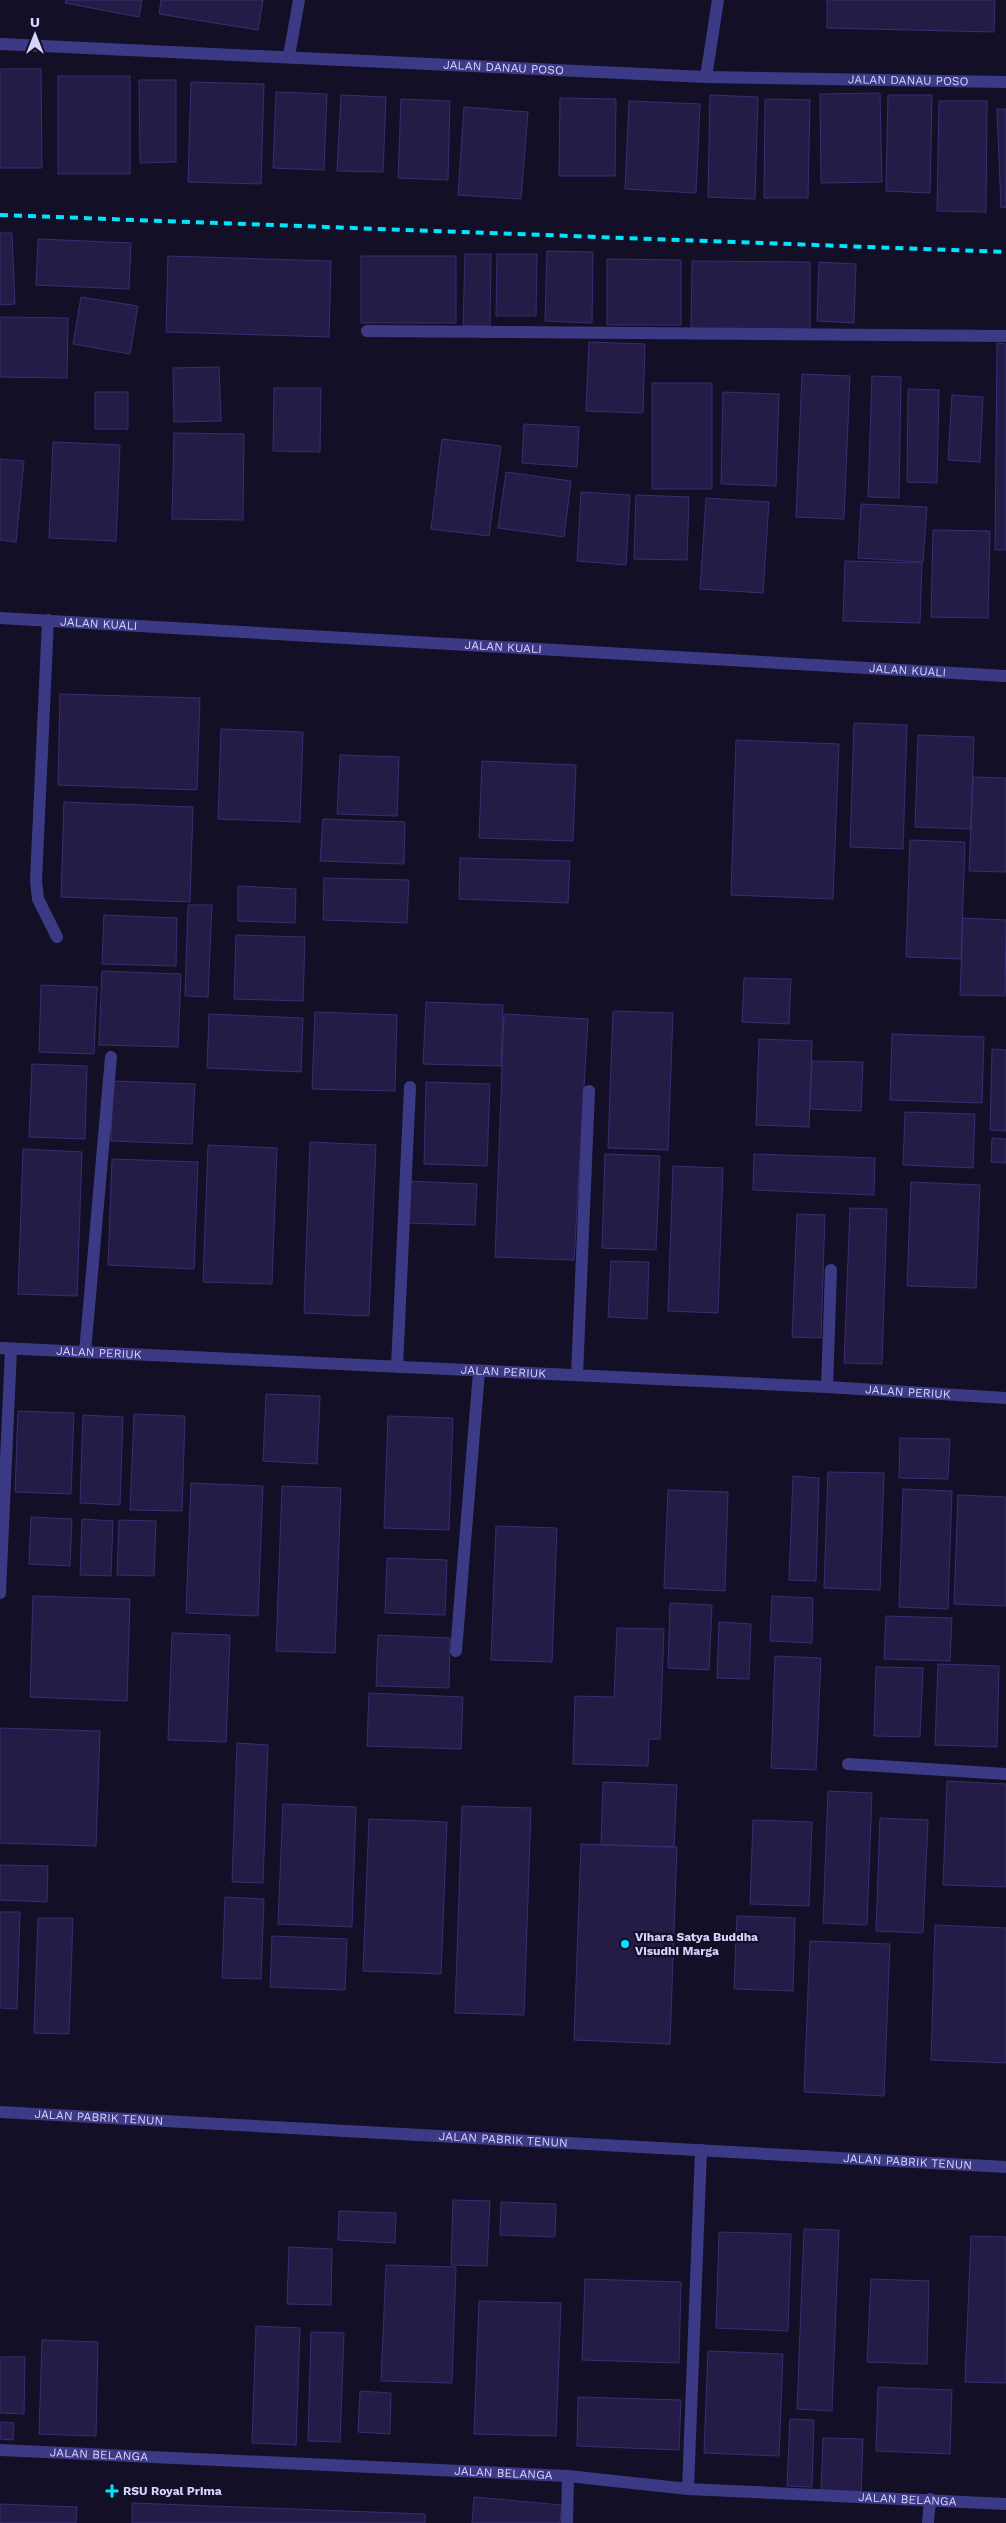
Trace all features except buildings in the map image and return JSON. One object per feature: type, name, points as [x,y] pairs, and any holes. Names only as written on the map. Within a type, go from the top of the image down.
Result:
[{"type":"street","points":[[289,56],[299,0]]},
{"type":"street","points":[[706,77],[718,0]]},
{"type":"street","name":"JALAN DANAU POSO","points":[[0,44],[289,56],[706,77],[1006,82]]},
{"type":"street","points":[[367,331],[1006,336]]},
{"type":"street","name":"JALAN KUALI","points":[[0,618],[1006,676]]},
{"type":"street","points":[[48,620],[36,881],[38,899],[57,937]]},
{"type":"street","points":[[85,1352],[110,1057]]},
{"type":"street","points":[[397,1367],[410,1087]]},
{"type":"street","points":[[577,1375],[589,1091]]},
{"type":"street","points":[[827,1387],[831,1270]]},
{"type":"street","points":[[0,1593],[6,1349]]},
{"type":"street","name":"JALAN PERIUK","points":[[6,1349],[827,1387],[1006,1398]]},
{"type":"street","points":[[456,1651],[480,1372]]},
{"type":"street","points":[[848,1764],[1006,1774]]},
{"type":"street","name":"JALAN PABRIK TENUN","points":[[0,2112],[1006,2166]]},
{"type":"street","points":[[688,2489],[701,2150]]},
{"type":"street","name":"JALAN BELANGA","points":[[0,2450],[568,2476],[688,2489],[1006,2504]]},
{"type":"street","points":[[567,2523],[568,2476]]},
{"type":"street","points":[[928,2523],[930,2499]]},
{"type":"railway","points":[[0,215],[1006,252]]},
{"type":"place","name":"Vihara Satya Buddha Visudhi Marga","points":[[625,1944]]},
{"type":"place","name":"RSU Royal Prima","points":[[112,2491]]}]
